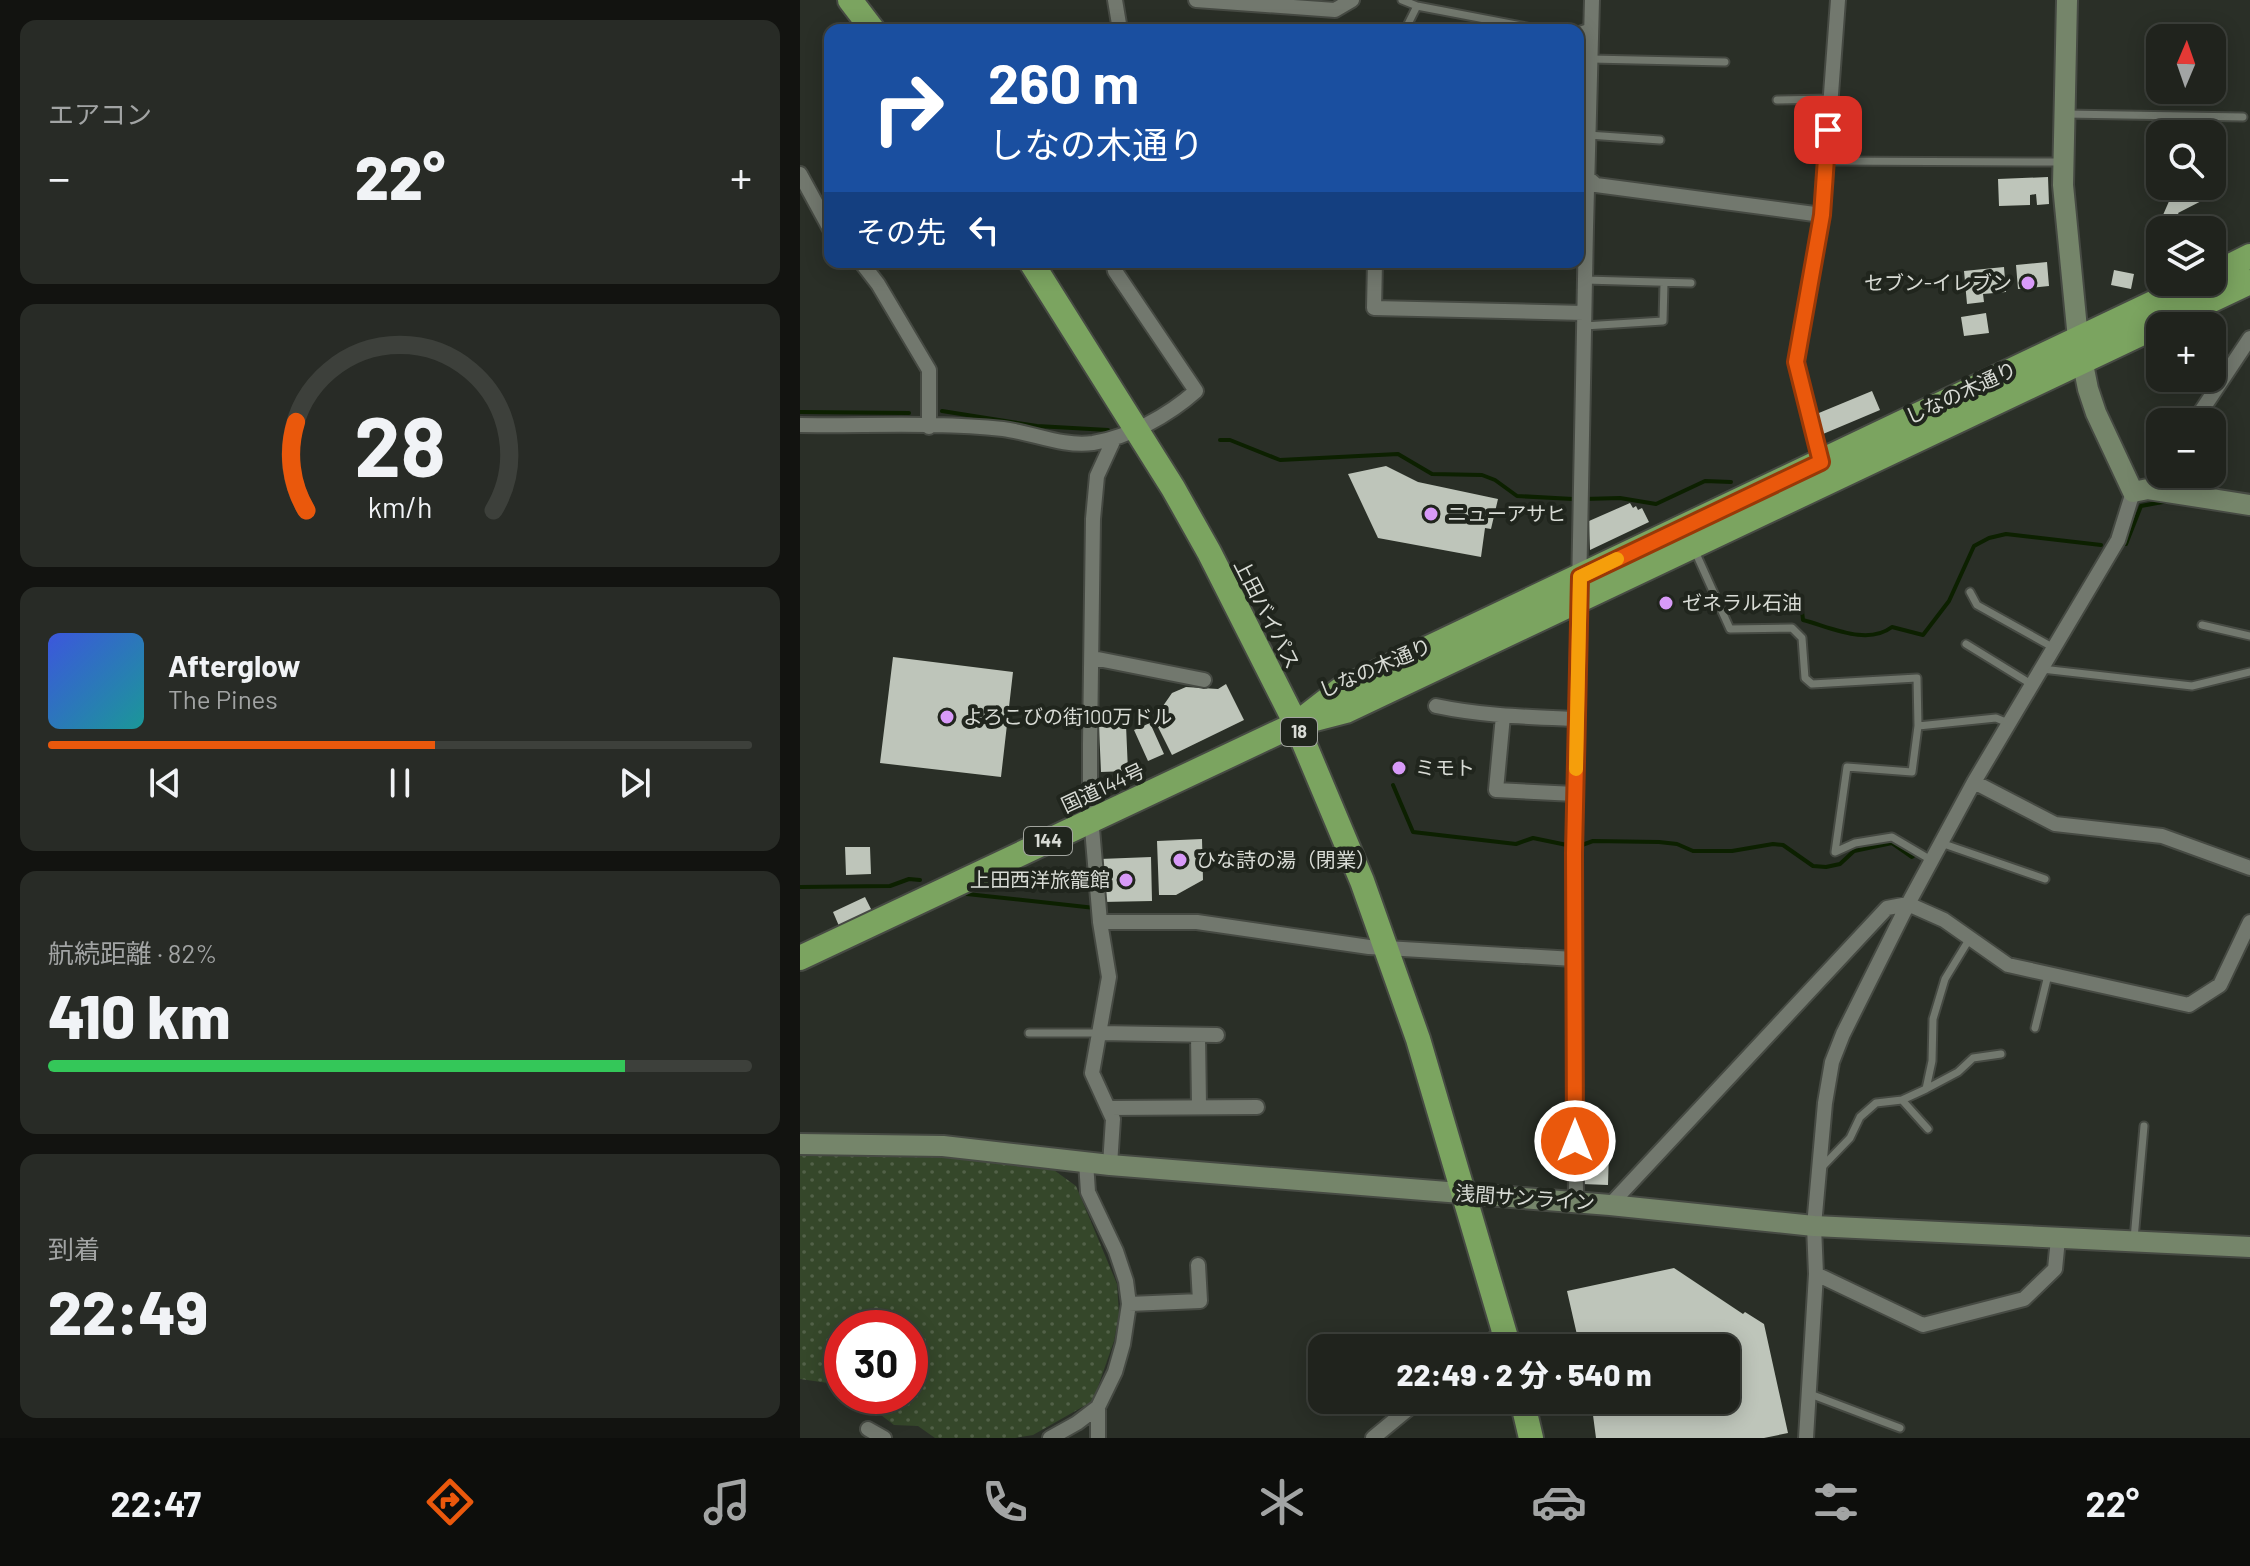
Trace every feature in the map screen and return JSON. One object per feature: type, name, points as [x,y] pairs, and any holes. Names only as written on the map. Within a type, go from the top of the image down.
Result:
[{"type":"highway","points":[[850,0],[868,24]]},
{"type":"highway","points":[[2226,268],[2250,256]]},
{"type":"highway","name":"上田バイパス","points":[[1035,268],[1136,428],[1209,552],[1296,724],[1362,881],[1418,1039],[1479,1242],[1495,1334]]},
{"type":"highway","name":"しなの木通り","points":[[1580,589],[1821,462],[2250,282]]},
{"type":"highway","name":"しなの木通り","points":[[1296,724],[1340,690],[1580,589],[1693,547],[2080,351],[2173,296]]},
{"type":"highway","name":"国道144号","points":[[800,958],[1296,724]]},
{"type":"highway","points":[[1512,1414],[1517,1438]]},
{"type":"highway","points":[[1525,1414],[1531,1438]]},
{"type":"street","points":[[1115,0],[1119,24]]},
{"type":"street","points":[[1196,0],[1335,10],[1352,0]]},
{"type":"street","points":[[1584,163],[1591,59],[1585,28],[1592,0]]},
{"type":"street","points":[[1821,462],[1796,362],[1822,215],[1838,0]]},
{"type":"street","points":[[2067,0],[2063,162],[2065,224],[2080,351],[2096,413],[2141,491]]},
{"type":"street","points":[[800,174],[824,218]]},
{"type":"street","points":[[1584,178],[1596,185],[1822,215]]},
{"type":"street","points":[[1576,1202],[1575,794],[1584,262]]},
{"type":"street","points":[[866,268],[929,370],[929,427]]},
{"type":"street","points":[[800,425],[1004,429],[1064,443],[1089,443],[1114,439],[1179,407],[1196,391],[1114,268]]},
{"type":"street","points":[[1375,268],[1374,308],[1584,320]]},
{"type":"street","points":[[2203,408],[2250,338]]},
{"type":"street","points":[[1110,1165],[1113,1119],[1092,1073],[1109,977],[1100,922],[1090,743],[1093,519],[1097,476],[1114,439]]},
{"type":"street","points":[[1806,1438],[1816,1274],[1814,1226],[1825,1103],[1832,1062],[1843,1034],[1931,860],[2040,668],[2118,540],[2146,486]]},
{"type":"street","points":[[2141,491],[2250,505]]},
{"type":"street","points":[[1093,658],[1204,680]]},
{"type":"street","points":[[1436,706],[1468,713],[1577,719]]},
{"type":"street","points":[[1503,716],[1496,790],[1575,794]]},
{"type":"street","points":[[1974,782],[2055,824],[2162,836],[2250,868]]},
{"type":"street","points":[[1610,1205],[1887,908],[1908,904],[1944,920],[2008,965],[2189,1005],[2220,985],[2250,922]]},
{"type":"street","points":[[1100,922],[1197,922],[1385,947],[1574,959]]},
{"type":"street","points":[[1099,1033],[1217,1035]]},
{"type":"street","points":[[1198,1035],[1199,1106]]},
{"type":"street","points":[[1109,1108],[1257,1107]]},
{"type":"street","name":"浅間サンライン","points":[[800,1144],[943,1146],[1110,1165],[1576,1202],[1814,1226],[2250,1247]]},
{"type":"street","points":[[1086,1162],[1088,1192],[1116,1251],[1126,1281],[1129,1304],[1115,1372],[1098,1407],[1098,1438]]},
{"type":"street","points":[[1816,1274],[1923,1325],[2024,1299],[2055,1269],[2058,1239]]},
{"type":"street","points":[[1129,1304],[1200,1301],[1198,1265]]},
{"type":"street","points":[[1050,1438],[1098,1407]]},
{"type":"street","points":[[1373,1438],[1402,1414]]},
{"type":"street","points":[[868,1429],[884,1438]]},
{"type":"lane","points":[[1402,0],[1417,6],[1511,24]]},
{"type":"lane","points":[[1408,24],[1417,6]]},
{"type":"lane","points":[[1591,59],[1725,62]]},
{"type":"lane","points":[[1777,100],[1831,99]]},
{"type":"lane","points":[[2064,114],[2243,117]]},
{"type":"lane","points":[[1588,135],[1660,140]]},
{"type":"lane","points":[[1826,161],[2063,162]]},
{"type":"lane","points":[[1585,280],[1691,283]]},
{"type":"lane","points":[[1584,320],[1663,321],[1664,283]]},
{"type":"lane","points":[[1693,547],[1730,629],[1792,628],[1802,638],[1805,678],[1812,684],[1917,678],[1918,726],[1912,772],[1847,767],[1835,852],[1855,843],[1892,837],[1931,860]]},
{"type":"lane","points":[[1970,592],[1977,605],[2054,648]]},
{"type":"lane","points":[[2202,625],[2250,636]]},
{"type":"lane","points":[[1966,644],[2031,684]]},
{"type":"lane","points":[[2040,668],[2192,686],[2250,672]]},
{"type":"lane","points":[[1918,726],[1996,718],[2008,723]]},
{"type":"lane","points":[[1941,843],[2045,879]]},
{"type":"lane","points":[[1926,1089],[1932,1061],[1933,1019],[1945,979],[1970,938]]},
{"type":"lane","points":[[2035,1028],[2048,973]]},
{"type":"lane","points":[[1029,1033],[1099,1033]]},
{"type":"lane","points":[[1819,1170],[1850,1138],[1860,1117],[1876,1103],[1902,1100],[1958,1072],[1973,1058],[2001,1054]]},
{"type":"lane","points":[[1902,1100],[1928,1129]]},
{"type":"lane","points":[[2134,1243],[2144,1126]]},
{"type":"lane","points":[[1810,1394],[1900,1428]]},
{"type":"green space","points":[[800,1154],[948,1155],[1047,1165],[1076,1186],[1117,1284],[1119,1314],[1114,1341],[1093,1401],[1033,1435],[1015,1438],[935,1438],[918,1426],[894,1425],[880,1414],[928,1414],[928,1310],[824,1310],[824,1382],[800,1379]]},
{"type":"building","points":[[2048,177],[2049,204],[2037,205],[2036,194],[2030,195],[2030,205],[1999,206],[1998,179]]},
{"type":"building","points":[[2170,200],[2203,200],[2178,213],[2180,216],[2163,216]]},
{"type":"building","points":[[2047,262],[2049,286],[2018,289],[2016,265]]},
{"type":"building","points":[[2004,267],[2006,292],[1983,294],[1984,302],[1967,304],[1964,271]]},
{"type":"building","points":[[2114,270],[2134,274],[2131,289],[2111,285]]},
{"type":"building","points":[[1986,313],[1989,333],[1964,336],[1961,317]]},
{"type":"building","points":[[1872,391],[1880,410],[1823,434],[1814,415]]},
{"type":"building","name":"ニューアサヒ","points":[[1386,466],[1418,482],[1498,499],[1491,529],[1485,528],[1481,557],[1378,538],[1348,474]]},
{"type":"building","points":[[1630,503],[1633,508],[1642,508],[1649,522],[1590,550],[1589,521]]},
{"type":"building","name":"よろこびの街100万ドル","points":[[893,657],[1013,672],[1001,777],[880,763]]},
{"type":"building","points":[[1226,684],[1244,720],[1172,755],[1154,719],[1172,693],[1186,687],[1218,689]]},
{"type":"building","points":[[1150,723],[1164,754],[1148,761],[1134,730]]},
{"type":"building","points":[[1126,725],[1128,771],[1101,772],[1099,727]]},
{"type":"building","name":"ひな詩の湯（閉業）","points":[[1202,839],[1203,880],[1176,895],[1159,895],[1157,841]]},
{"type":"building","points":[[845,847],[870,847],[871,874],[846,875]]},
{"type":"building","name":"上田西洋旅籠館","points":[[1151,857],[1152,901],[1102,902],[1100,859]]},
{"type":"building","points":[[865,897],[872,911],[839,926],[833,912]]},
{"type":"building","points":[[1582,1150],[1609,1150],[1608,1185],[1582,1184]]},
{"type":"building","points":[[1674,1268],[1743,1314],[1745,1312],[1764,1324],[1788,1433],[1764,1438],[1596,1438],[1593,1414],[1740,1414],[1740,1334],[1577,1334],[1567,1291]]},
{"type":"waterway","points":[[942,411],[1037,426],[1108,430]]},
{"type":"waterway","points":[[800,412],[909,413]]},
{"type":"waterway","points":[[1220,440],[1230,440],[1280,460],[1398,454],[1432,474],[1482,475],[1495,480],[1517,496],[1573,499]]},
{"type":"waterway","points":[[1584,499],[1620,498],[1656,504],[1705,481],[1731,482]]},
{"type":"waterway","points":[[2126,544],[2141,506],[2168,501]]},
{"type":"waterway","points":[[1801,602],[1803,620],[1836,630],[1871,635],[1892,627],[1923,635],[1949,601],[1974,546],[1989,538],[2006,534],[2101,545]]},
{"type":"waterway","points":[[1393,785],[1413,832],[1516,844],[1533,838],[1567,845]]},
{"type":"waterway","points":[[1582,845],[1593,841],[1659,842],[1677,844],[1693,851],[1732,851],[1773,844],[1783,845],[1813,866],[1826,867],[1840,864],[1854,851],[1892,843],[1912,857],[1916,854]]},
{"type":"waterway","points":[[800,887],[890,886],[909,879],[920,880]]},
{"type":"waterway","points":[[967,894],[1095,908]]},
{"type":"slow traffic","points":[[1576,769],[1580,577],[1617,559]]},
{"type":"place","name":"セブン-イレブン","points":[[2028,283]]},
{"type":"place","name":"ニューアサヒ","points":[[1431,514]]},
{"type":"place","name":"ゼネラル石油","points":[[1666,603]]},
{"type":"place","name":"よろこびの街100万ドル","points":[[947,717]]},
{"type":"place","name":"ミモト","points":[[1399,768]]},
{"type":"place","name":"ひな詩の湯（閉業）","points":[[1180,860]]},
{"type":"place","name":"上田西洋旅籠館","points":[[1126,880]]},
{"type":"route","points":[[1575,1141],[1574,853],[1580,577],[1821,462],[1796,362],[1822,215],[1828,130]]}]
